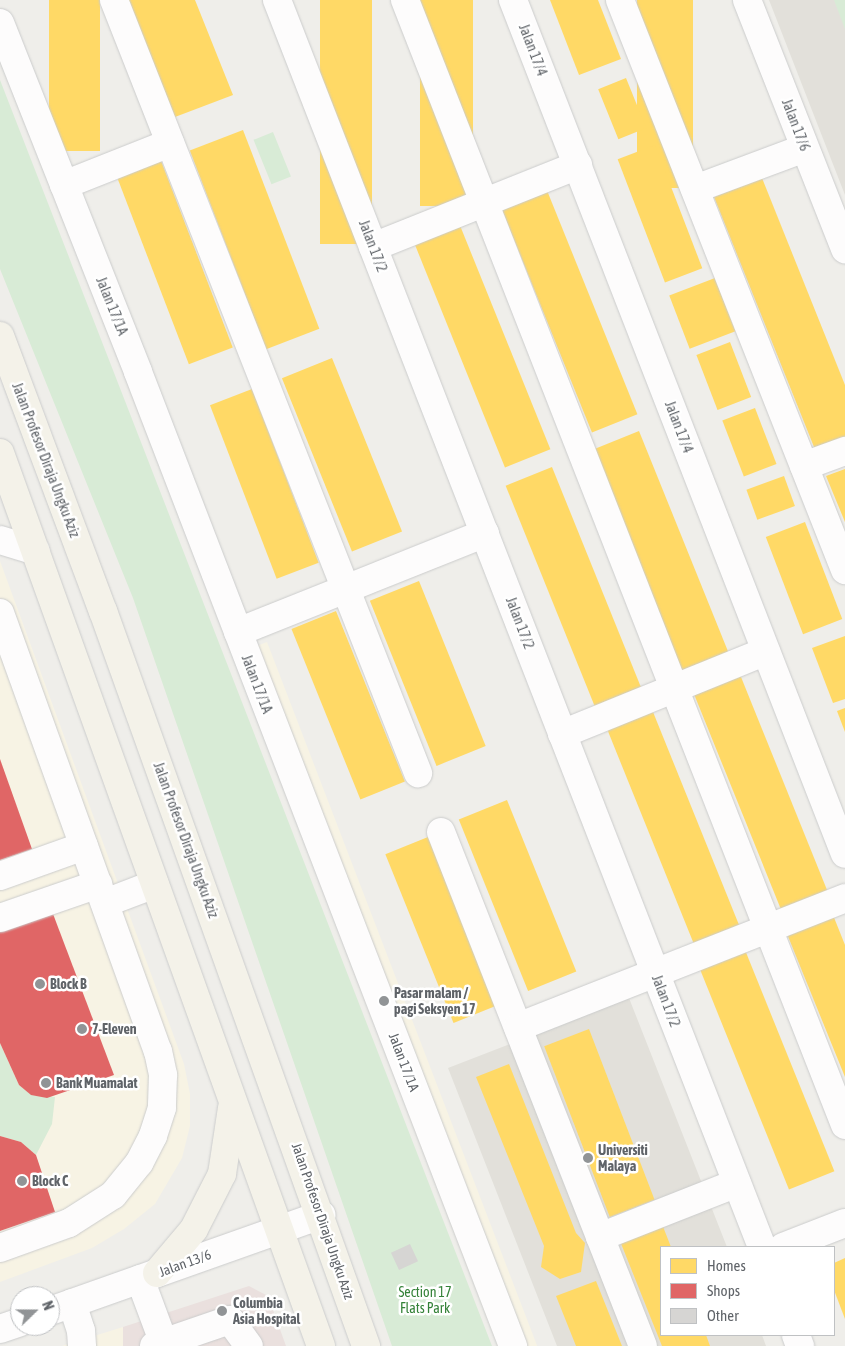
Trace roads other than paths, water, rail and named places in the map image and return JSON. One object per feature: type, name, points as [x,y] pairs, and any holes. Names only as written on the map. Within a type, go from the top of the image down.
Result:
[{"type":"main road","name":"Jalan Profesor Diraja Ungku Aziz","points":[[0,336],[103,611],[321,1215],[366,1346]]},
{"type":"main road","points":[[0,455],[321,1346]]},
{"type":"main road","points":[[148,1276],[194,1229],[222,1174],[229,1142],[232,1100]]},
{"type":"street","points":[[114,0],[418,774]]},
{"type":"street","name":"Jalan 17/2","points":[[277,0],[762,1246]]},
{"type":"street","points":[[405,0],[845,1125]]},
{"type":"street","name":"Jalan 17/4","points":[[514,0],[845,854]]},
{"type":"street","points":[[620,0],[845,570]]},
{"type":"street","name":"Jalan 17/6","points":[[747,0],[845,248]]},
{"type":"street","name":"Jalan 17/1A","points":[[0,23],[238,632],[513,1346]]},
{"type":"street","points":[[64,185],[170,143]]},
{"type":"street","points":[[695,189],[805,148]]},
{"type":"street","points":[[373,247],[578,166]]},
{"type":"street","points":[[804,466],[845,451]]},
{"type":"street","points":[[238,632],[485,533]]},
{"type":"street","points":[[0,540],[35,551]]},
{"type":"street","points":[[0,613],[102,893],[160,1059],[163,1075],[162,1108],[153,1136],[139,1163],[118,1189],[93,1210],[61,1226],[0,1248]]},
{"type":"street","points":[[562,734],[766,651]]},
{"type":"street","points":[[441,832],[643,1346]]},
{"type":"street","points":[[0,876],[84,846]]},
{"type":"street","points":[[0,918],[102,893],[155,884]]},
{"type":"street","points":[[518,1027],[845,898]]},
{"type":"street","points":[[600,1237],[737,1183]]},
{"type":"street","name":"Jalan 13/6","points":[[61,1307],[321,1215]]},
{"type":"street","points":[[786,1246],[845,1223]]},
{"type":"street","points":[[148,1276],[158,1344],[230,1320],[249,1346]]},
{"type":"street","points":[[61,1307],[81,1331],[82,1346]]},
{"type":"place","name":"Block B","points":[[40,984]]},
{"type":"place","name":"Pasar malam / pagi Seksyen 17","points":[[384,1001]]},
{"type":"place","name":"7-Eleven","points":[[82,1029]]},
{"type":"place","name":"Bank Muamalat","points":[[46,1083]]},
{"type":"place","name":"Universiti Malaya","points":[[588,1158]]},
{"type":"place","name":"Block C","points":[[22,1181]]},
{"type":"place","name":"Columbia Asia Hospital","points":[[222,1311]]},
{"type":"park label","name":"Section 17 Flats Park","points":[[425,1300]]}]
